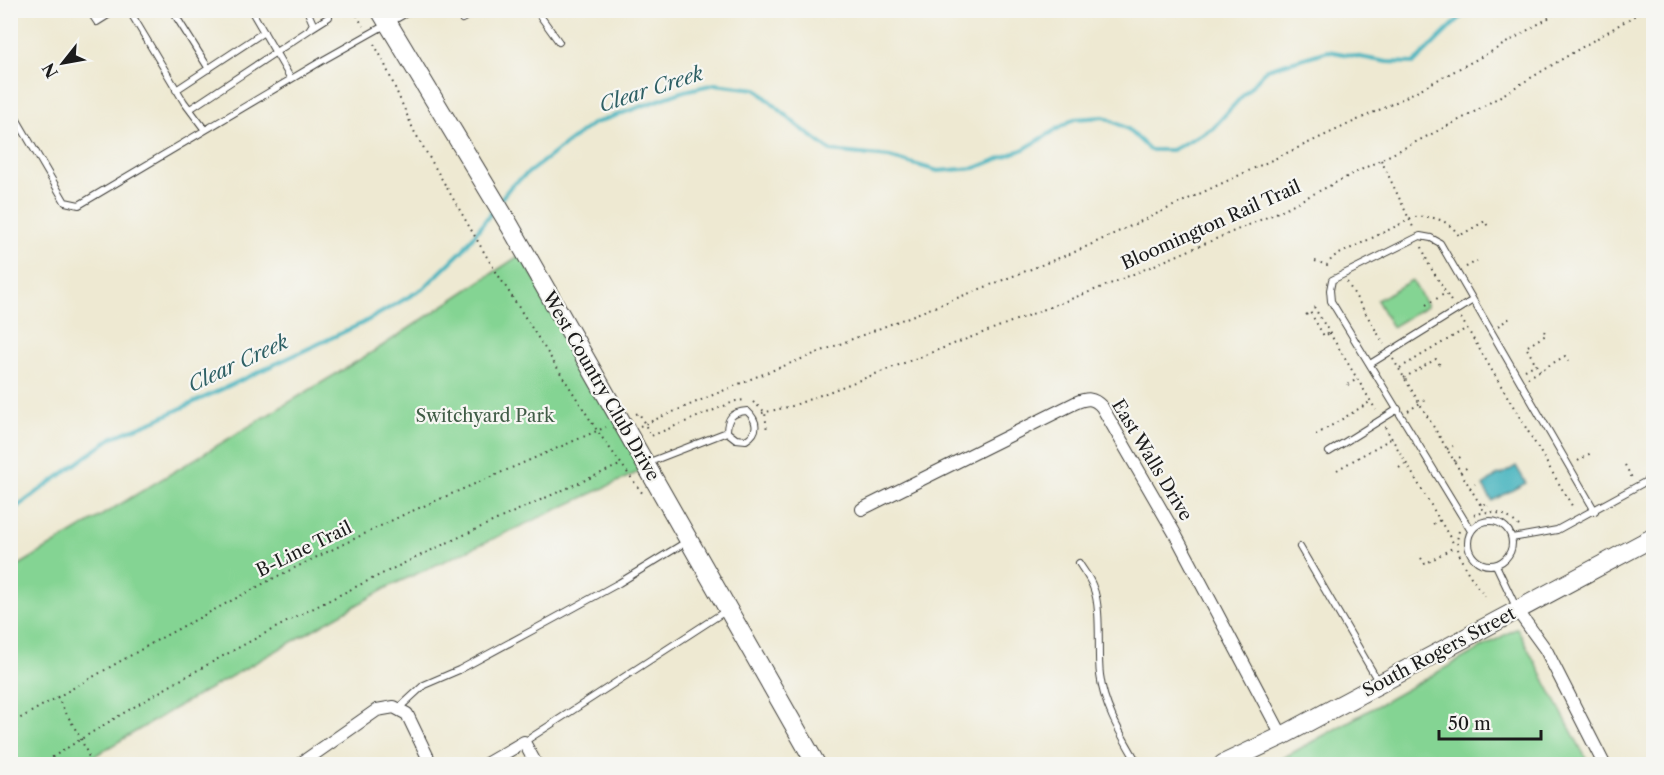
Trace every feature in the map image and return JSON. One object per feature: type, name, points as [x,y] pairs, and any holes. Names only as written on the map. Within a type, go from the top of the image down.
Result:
[{"type":"main road","name":"West Country Club Drive","points":[[384,17],[510,226],[646,463],[811,763]]},
{"type":"main road","name":"South Rogers Street","points":[[1223,765],[1282,736],[1653,537]]},
{"type":"street","name":"East Walls Drive","points":[[862,509],[1075,403],[1090,398],[1095,399],[1102,407],[1174,532],[1282,736]]},
{"type":"street","points":[[1517,610],[1546,650],[1604,765]]},
{"type":"street","points":[[300,765],[377,710],[394,707],[407,714],[431,765]]},
{"type":"street","points":[[486,765],[524,742],[536,765]]},
{"type":"lane","points":[[89,10],[97,22],[116,10]]},
{"type":"lane","points":[[129,10],[177,90],[205,130]]},
{"type":"lane","points":[[172,10],[208,69]]},
{"type":"lane","points":[[251,10],[291,79]]},
{"type":"lane","points":[[307,10],[313,24],[309,30]]},
{"type":"lane","points":[[190,109],[329,17],[329,10]]},
{"type":"lane","points":[[10,108],[65,202],[79,205],[369,35],[384,17],[412,10]]},
{"type":"lane","points":[[462,19],[478,10]]},
{"type":"lane","points":[[536,10],[559,42]]},
{"type":"lane","points":[[177,90],[264,32]]},
{"type":"lane","points":[[1471,531],[1484,522],[1492,521],[1504,526],[1512,538],[1508,558],[1496,565],[1488,566],[1474,560],[1468,546],[1471,531],[1331,301],[1332,280],[1420,236],[1440,243],[1595,511]]},
{"type":"lane","points":[[1370,364],[1473,300]]},
{"type":"lane","points":[[1329,452],[1398,409]]},
{"type":"lane","points":[[739,411],[747,411],[754,417],[757,428],[753,436],[746,440],[736,439],[727,432],[727,421],[731,415],[739,411]]},
{"type":"lane","points":[[646,463],[727,432]]},
{"type":"lane","points":[[1512,538],[1557,531],[1653,477]]},
{"type":"lane","points":[[398,709],[424,685],[459,670],[619,583],[689,540]]},
{"type":"lane","points":[[1300,547],[1380,684]]},
{"type":"lane","points":[[1079,563],[1093,587],[1097,603],[1100,675],[1105,701],[1138,765]]},
{"type":"lane","points":[[1496,565],[1517,610]]},
{"type":"lane","points":[[524,742],[728,610]]},
{"type":"path","points":[[354,10],[382,58],[414,131],[448,192],[598,432],[644,496]]},
{"type":"path","name":"B-Line Trail","points":[[10,724],[276,576],[403,515],[513,466],[598,432],[644,423],[1077,251],[1396,102],[1496,50],[1562,10]]},
{"type":"path","name":"Bloomington Rail Trail","points":[[765,412],[792,406],[1110,284],[1272,215],[1469,115],[1644,10]]},
{"type":"path","points":[[1381,160],[1415,230]]},
{"type":"path","points":[[1422,246],[1428,263],[1452,303]]},
{"type":"path","points":[[1466,268],[1477,261]]},
{"type":"path","points":[[1347,282],[1384,344]]},
{"type":"path","points":[[1426,305],[1446,293]]},
{"type":"path","points":[[1314,307],[1377,413]]},
{"type":"path","points":[[1306,315],[1310,312],[1324,336],[1329,333]]},
{"type":"path","points":[[1460,317],[1574,509]]},
{"type":"path","points":[[1498,326],[1510,318]]},
{"type":"path","points":[[1399,369],[1467,328]]},
{"type":"path","points":[[1540,371],[1526,347],[1546,335],[1544,331]]},
{"type":"path","points":[[1531,376],[1565,356],[1569,362]]},
{"type":"path","points":[[1392,358],[1484,511]]},
{"type":"path","points":[[1404,378],[1436,359],[1440,365]]},
{"type":"path","points":[[1560,359],[1563,363]]},
{"type":"path","points":[[1516,375],[1536,364]]},
{"type":"path","points":[[1348,385],[1357,379]]},
{"type":"path","points":[[1409,410],[1428,398]]},
{"type":"path","points":[[639,413],[651,436],[736,401],[747,400],[756,403],[765,412],[767,432]]},
{"type":"path","points":[[1316,435],[1370,402]]},
{"type":"path","points":[[1385,427],[1487,600]]},
{"type":"path","points":[[1337,470],[1392,438]]},
{"type":"path","points":[[1447,449],[1453,446]]},
{"type":"path","points":[[1579,460],[1591,453]]},
{"type":"path","points":[[1454,461],[1462,456]]},
{"type":"path","points":[[1400,468],[1407,463]]},
{"type":"path","points":[[42,765],[81,739],[247,642],[350,589],[502,516],[622,464]]},
{"type":"path","points":[[1625,465],[1632,478]]},
{"type":"path","points":[[1460,472],[1468,467]]},
{"type":"path","points":[[1470,488],[1475,484]]},
{"type":"path","points":[[1479,504],[1484,502],[1486,507],[1488,506]]},
{"type":"path","points":[[1474,515],[1484,511],[1497,512],[1509,517],[1519,526],[1524,525]]},
{"type":"path","points":[[1433,525],[1440,520]]},
{"type":"path","points":[[1421,558],[1425,564],[1456,545],[1460,529]]},
{"type":"path","points":[[57,697],[81,739],[92,765]]},
{"type":"green space","name":"Switchyard Park","points":[[520,255],[652,466],[390,586],[81,764],[11,764],[11,570],[379,348]]},
{"type":"green space","points":[[1412,280],[1427,306],[1392,327],[1377,300]]},
{"type":"green space","points":[[1517,628],[1589,764],[1272,764]]},
{"type":"water","points":[[1516,466],[1526,483],[1492,501],[1483,486],[1499,474]]},
{"type":"waterway","name":"Clear Creek","points":[[500,200],[511,186],[592,124],[684,91],[715,84],[756,89],[831,151],[889,157],[938,171],[975,168],[1024,149],[1074,119],[1104,117],[1128,129],[1150,150],[1172,150],[1213,128],[1267,69],[1328,51],[1387,62],[1414,63],[1468,10]]},
{"type":"waterway","name":"Clear Creek","points":[[10,512],[113,437],[156,420],[363,323],[424,288],[462,251],[494,209]]}]
